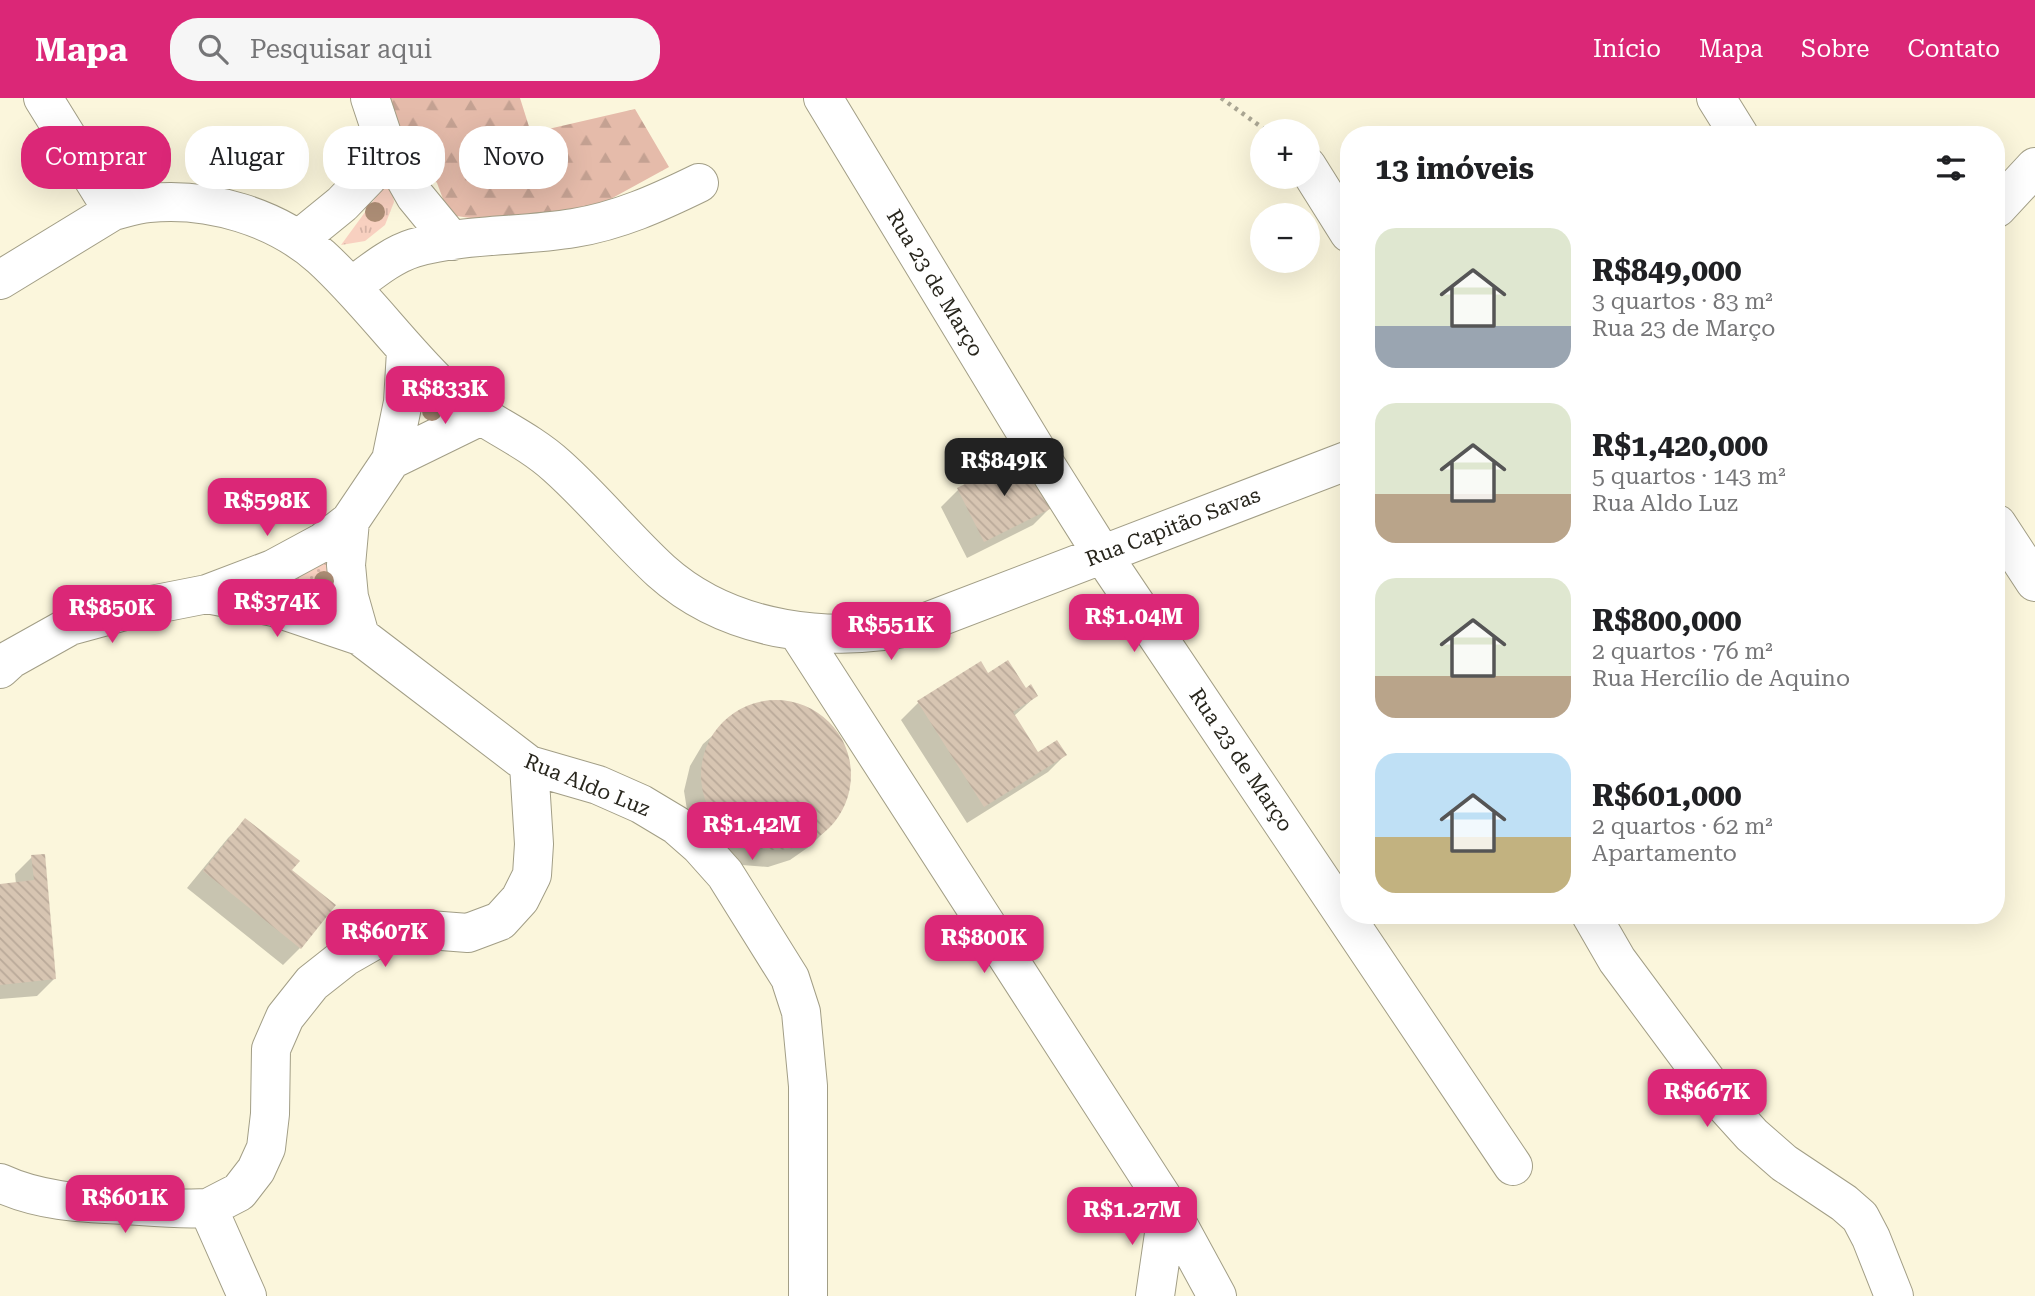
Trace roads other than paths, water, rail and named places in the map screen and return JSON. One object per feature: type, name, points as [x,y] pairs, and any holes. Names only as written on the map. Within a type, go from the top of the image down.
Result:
[{"type":"street","points":[[43,98],[113,211]]},
{"type":"street","points":[[370,98],[379,126]]},
{"type":"street","name":"Rua 23 de Março","points":[[823,98],[1102,554],[1340,908]]},
{"type":"street","points":[[1716,98],[1733,126]]},
{"type":"street","points":[[2005,199],[2035,167]]},
{"type":"street","points":[[351,287],[385,262],[413,248],[452,241],[573,229],[652,206],[699,183]]},
{"type":"street","points":[[1320,187],[1340,219]]},
{"type":"street","points":[[299,239],[356,189]]},
{"type":"street","points":[[411,189],[452,241]]},
{"type":"street","name":"Rua Capitão Savas","points":[[0,280],[113,211],[148,203],[189,203],[229,210],[261,220],[299,239],[351,287],[406,351],[442,387],[481,416],[535,448],[557,465],[673,580],[710,605],[754,621],[797,631],[841,634],[886,632],[920,624],[1340,463]]},
{"type":"street","points":[[0,669],[12,659],[70,626],[136,608],[207,594],[273,569],[323,542],[350,521],[391,460],[403,402],[406,351]]},
{"type":"street","points":[[391,460],[481,416]]},
{"type":"street","points":[[350,521],[346,565],[349,597],[360,636]]},
{"type":"street","points":[[2005,536],[2035,582]]},
{"type":"street","name":"Rua Aldo Luz","points":[[207,594],[274,607],[360,636],[529,765],[598,785],[641,804],[676,825],[700,846],[724,874],[790,978],[801,1012],[808,1086],[808,1296]]},
{"type":"street","points":[[797,631],[1168,1206],[1217,1296]]},
{"type":"street","points":[[0,1183],[22,1193],[57,1201],[171,1210],[208,1208],[239,1192],[256,1170],[266,1148],[270,1114],[271,1049],[285,1017],[312,983],[345,957],[380,937],[416,929],[468,933],[500,921],[520,899],[532,875],[534,844],[529,765]]},
{"type":"street","name":"Rua 23 de Março","points":[[1350,924],[1513,1166]]},
{"type":"street","points":[[1596,924],[1617,960],[1723,1103],[1752,1135],[1784,1163],[1844,1203],[1860,1217],[1894,1296]]},
{"type":"street","points":[[1155,1296],[1168,1206]]},
{"type":"street","points":[[208,1208],[247,1296]]}]
